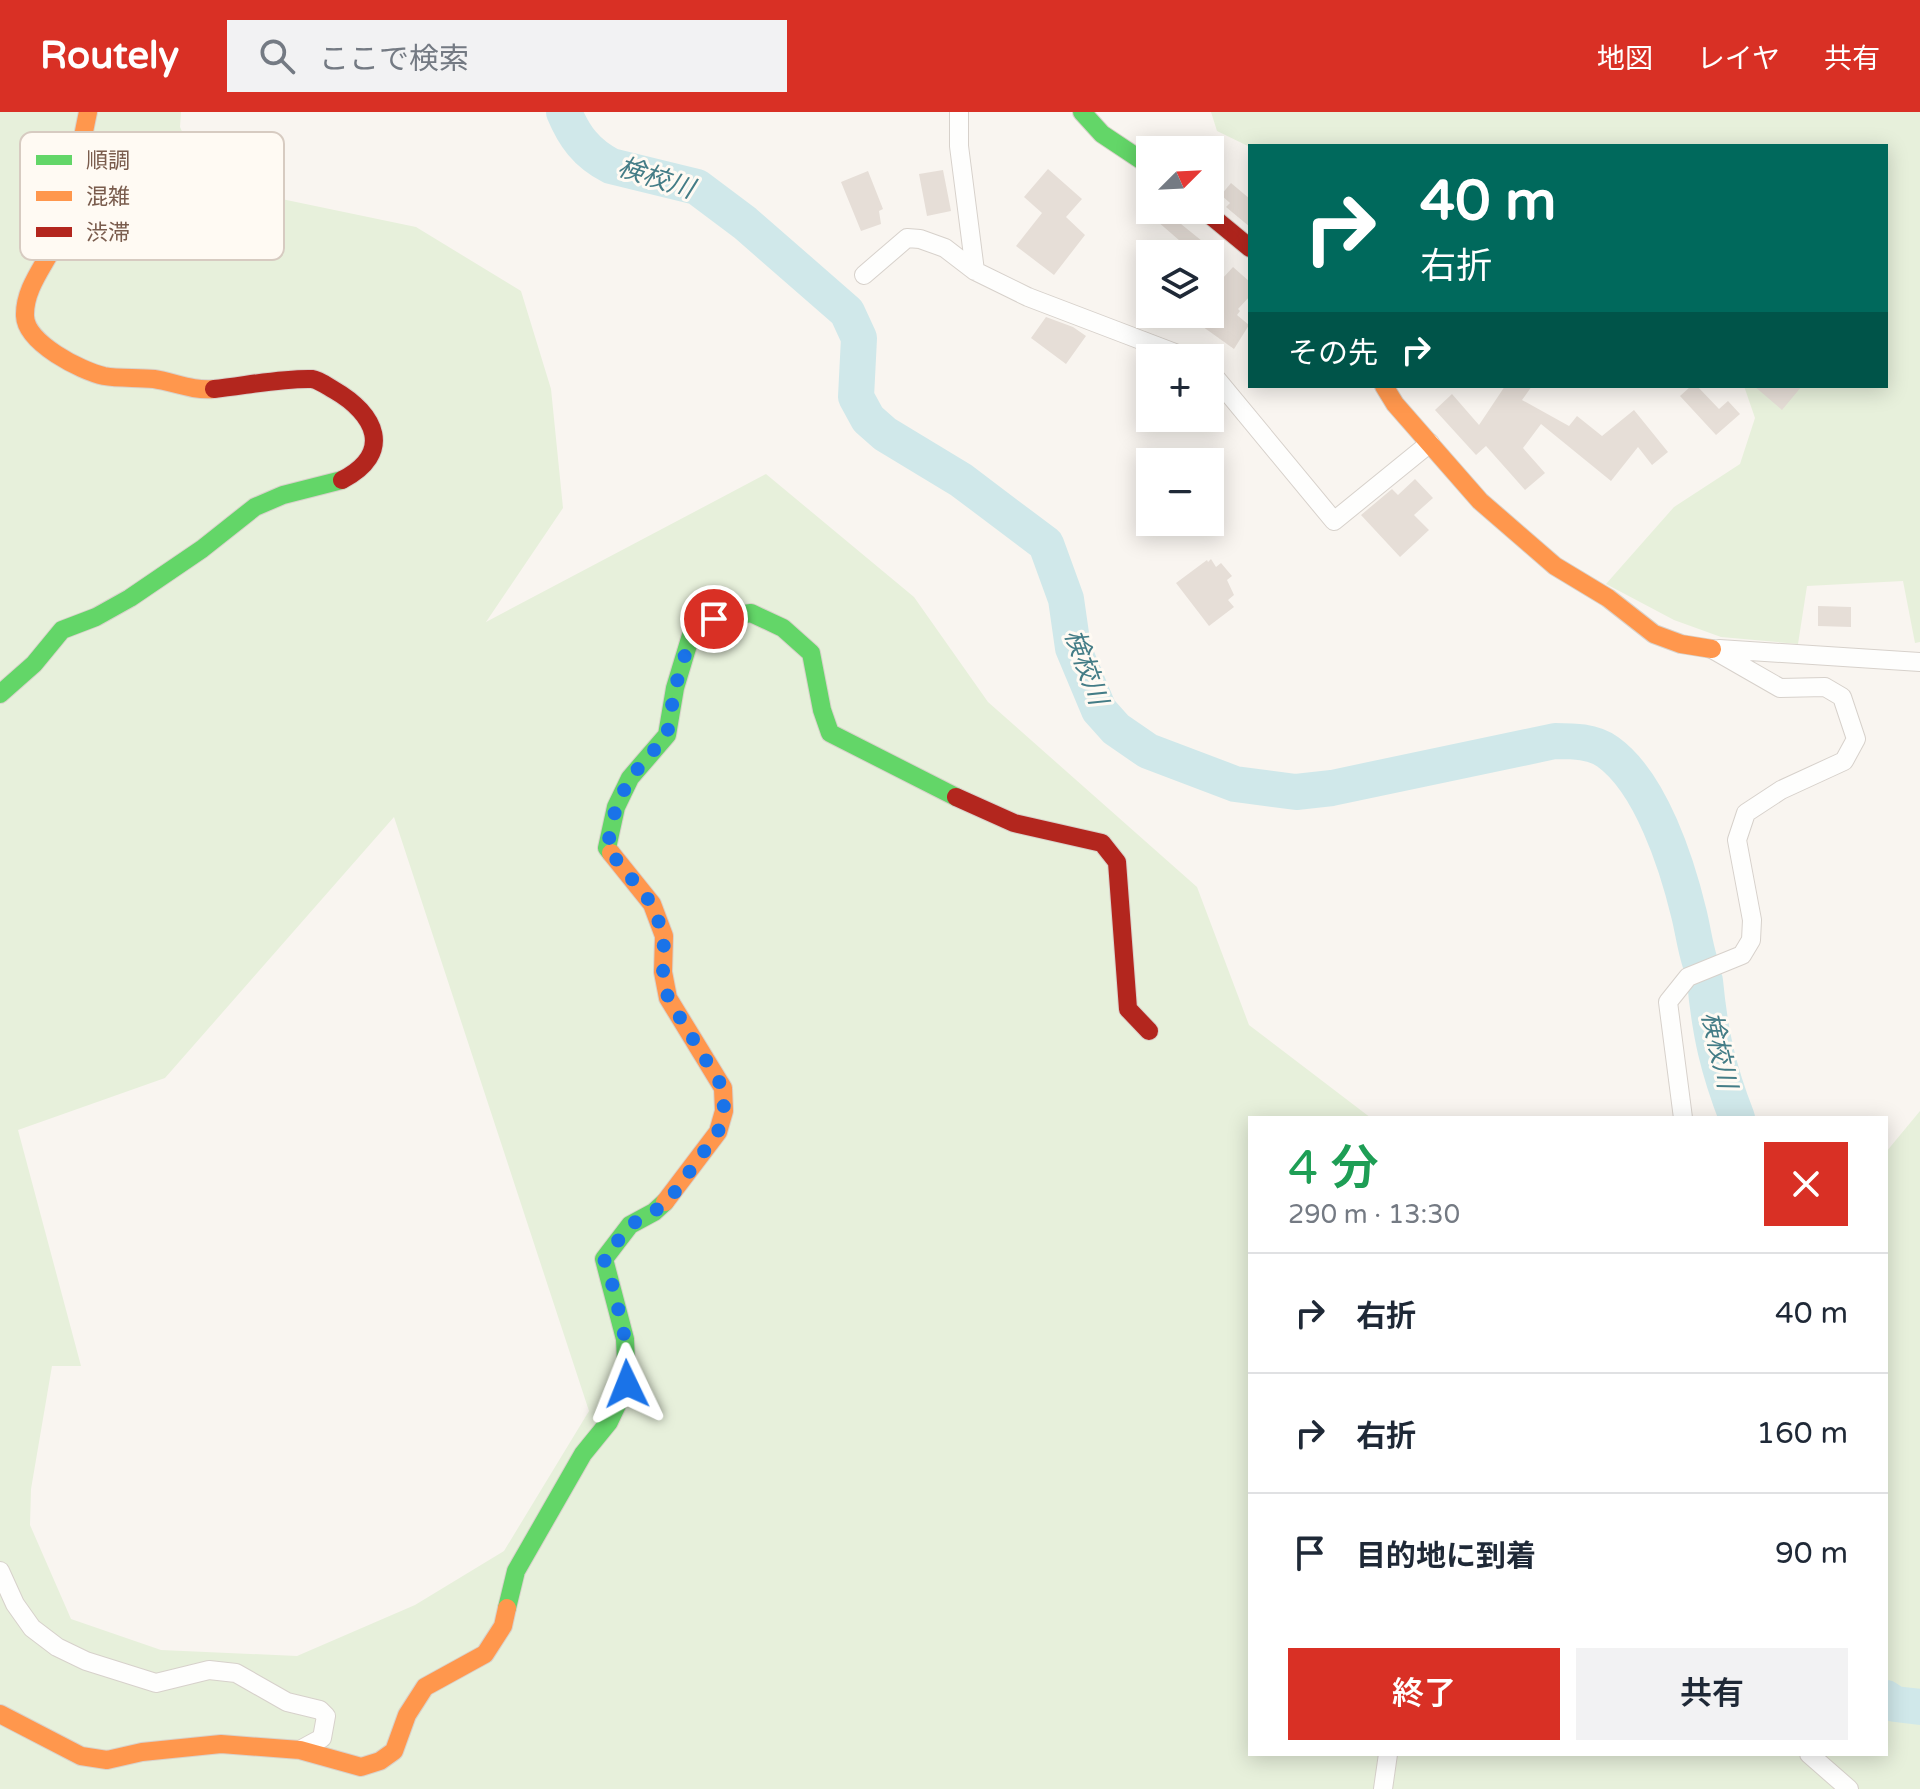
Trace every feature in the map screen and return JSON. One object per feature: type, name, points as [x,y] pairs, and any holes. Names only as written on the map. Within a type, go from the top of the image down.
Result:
[{"type":"street","points":[[84,132],[88,112]]},
{"type":"street","points":[[959,112],[959,146],[975,271]]},
{"type":"street","points":[[1082,112],[1102,134],[1136,157]]},
{"type":"street","points":[[1221,224],[1248,246]]},
{"type":"street","points":[[864,275],[907,238],[920,239],[945,248],[975,271],[1028,297],[1151,344]]},
{"type":"street","points":[[0,694],[34,664],[62,630],[96,617],[130,598],[202,549],[255,507],[283,495],[337,483],[362,470],[374,451],[373,434],[364,413],[343,395],[315,379],[199,390],[153,379],[103,376],[55,355],[37,338],[25,320],[26,298],[46,260]]},
{"type":"street","points":[[1224,388],[1334,521],[1430,443]]},
{"type":"street","points":[[1385,388],[1395,404],[1480,501],[1555,566],[1608,598],[1654,634],[1681,644],[1712,649],[1920,662]]},
{"type":"street","points":[[0,1714],[81,1756],[94,1759],[107,1760],[142,1752],[221,1744],[300,1750],[361,1767],[380,1761],[394,1751],[407,1715],[425,1687],[485,1654],[503,1626],[516,1571],[583,1454],[609,1422],[627,1384],[625,1339],[604,1259],[630,1225],[654,1212],[672,1196],[718,1132],[724,1111],[723,1088],[668,998],[663,972],[664,936],[652,904],[607,848],[616,807],[630,778],[667,735],[675,688],[691,635],[714,619],[751,613],[783,628],[811,653],[822,710],[830,733],[915,778],[1014,823],[1102,843],[1117,862],[1128,1009],[1149,1031]]},
{"type":"street","points":[[1683,1116],[1668,1002],[1688,977],[1742,955],[1751,940],[1752,920],[1737,840],[1746,813],[1781,790],[1844,761],[1856,739],[1842,697],[1825,687],[1780,688],[1712,649]]},
{"type":"street","points":[[0,1571],[15,1604],[32,1628],[57,1647],[86,1661],[156,1683],[209,1670],[236,1673],[287,1702],[320,1710],[326,1716],[322,1738],[300,1750]]},
{"type":"street","points":[[1383,1789],[1388,1756]]},
{"type":"street","points":[[1811,1756],[1849,1789]]},
{"type":"green space","points":[[0,112],[181,112],[182,132],[20,132],[20,260],[284,260],[284,199],[416,227],[521,291],[551,389],[563,508],[486,622],[766,474],[914,597],[988,702],[1197,887],[1249,1025],[1368,1116],[1248,1116],[1248,1756],[1888,1756],[1888,1150],[1920,1111],[1920,1789],[0,1789]],"holes":[[[394,817],[589,1411],[504,1551],[415,1605],[297,1656],[161,1650],[71,1619],[30,1525],[31,1489],[52,1366],[81,1366],[18,1130],[165,1078]]]},
{"type":"green space","points":[[1211,112],[1920,112],[1920,642],[1915,643],[1903,581],[1807,586],[1798,644],[1721,637],[1674,620],[1606,584],[1674,507],[1740,464],[1755,418],[1745,388],[1888,388],[1888,144],[1248,146],[1217,131]]},
{"type":"building","points":[[1048,169],[1082,199],[1066,217],[1085,235],[1054,275],[1016,246],[1042,213],[1024,197]]},
{"type":"building","points":[[943,170],[951,211],[927,216],[919,174]]},
{"type":"building","points":[[868,171],[883,209],[879,211],[881,224],[861,231],[841,182]]},
{"type":"building","points":[[1231,183],[1248,197],[1248,225],[1226,207],[1230,203],[1224,198],[1224,191]]},
{"type":"building","points":[[1160,224],[1181,224],[1201,240],[1179,240]]},
{"type":"building","points":[[1233,267],[1248,280],[1248,298],[1238,309],[1237,315],[1248,327],[1234,349],[1205,328],[1224,328],[1224,277]]},
{"type":"building","points":[[1046,317],[1073,327],[1086,336],[1066,364],[1031,338]]},
{"type":"building","points":[[1504,388],[1531,388],[1522,400],[1569,426],[1577,416],[1602,436],[1634,410],[1668,452],[1652,465],[1638,447],[1611,481],[1541,424],[1523,448],[1545,473],[1525,490],[1486,446],[1476,455],[1435,410],[1452,394],[1479,425]]},
{"type":"building","points":[[1689,388],[1699,388],[1719,409],[1728,401],[1740,414],[1716,435],[1680,396]]},
{"type":"building","points":[[1756,388],[1800,388],[1782,410]]},
{"type":"building","points":[[1415,479],[1433,498],[1414,515],[1429,530],[1400,557],[1361,515],[1392,489],[1398,495]]},
{"type":"building","points":[[1211,559],[1216,567],[1221,563],[1232,576],[1227,580],[1234,595],[1228,600],[1234,607],[1209,626],[1176,583]]},
{"type":"building","points":[[1818,606],[1851,607],[1851,627],[1818,626]]},
{"type":"waterway","name":"検校川","points":[[564,112],[582,143],[602,161],[611,166],[697,187],[745,223],[847,312],[859,338],[856,397],[868,419],[885,434],[961,480],[1046,544],[1066,599],[1073,648],[1099,710],[1116,729],[1148,751],[1235,784],[1296,792],[1332,788],[1555,741],[1596,746],[1608,752],[1637,783],[1660,826],[1684,894],[1700,962]]},
{"type":"waterway","name":"検校川","points":[[1705,981],[1716,1051],[1736,1116]]},
{"type":"waterway","name":"検校川","points":[[1888,1699],[1895,1704],[1920,1707]]},
{"type":"traffic: fast","points":[[1082,112],[1102,134],[1136,157]]},
{"type":"traffic: fast","points":[[0,694],[34,664],[62,630],[96,617],[130,598],[202,549],[255,507],[283,495],[342,480]]},
{"type":"traffic: fast","points":[[611,853],[607,848],[616,807],[630,778],[667,735],[675,688],[691,635],[714,619],[751,613],[783,628],[811,653],[822,710],[830,733],[956,797]]},
{"type":"traffic: fast","points":[[507,1608],[516,1571],[583,1454],[609,1422],[627,1384],[625,1339],[604,1259],[630,1225],[665,1202]]},
{"type":"traffic: slow","points":[[84,132],[88,112]]},
{"type":"traffic: slow","points":[[46,260],[28,295],[25,316],[28,326],[44,346],[94,373],[214,389]]},
{"type":"traffic: slow","points":[[1385,388],[1395,404],[1480,501],[1555,566],[1608,598],[1654,634],[1681,644],[1712,649]]},
{"type":"traffic: slow","points":[[611,853],[652,904],[664,936],[663,972],[668,998],[723,1088],[724,1111],[718,1132],[665,1202]]},
{"type":"traffic: slow","points":[[0,1714],[81,1756],[107,1760],[142,1752],[221,1744],[300,1750],[361,1767],[380,1761],[394,1751],[407,1715],[425,1687],[485,1654],[503,1626],[507,1608]]},
{"type":"traffic: jam","points":[[1221,224],[1248,246]]},
{"type":"traffic: jam","points":[[214,389],[312,379],[349,400],[369,422],[373,446],[369,458],[342,480]]},
{"type":"traffic: jam","points":[[956,797],[1014,823],[1102,843],[1117,862],[1128,1009],[1149,1031]]},
{"type":"route","points":[[627,1384],[625,1339],[604,1259],[630,1225],[654,1212],[672,1196],[718,1132],[724,1111],[723,1088],[668,998],[663,972],[664,936],[652,904],[607,848],[616,807],[630,778],[667,735],[675,688],[691,635],[714,619]]}]
